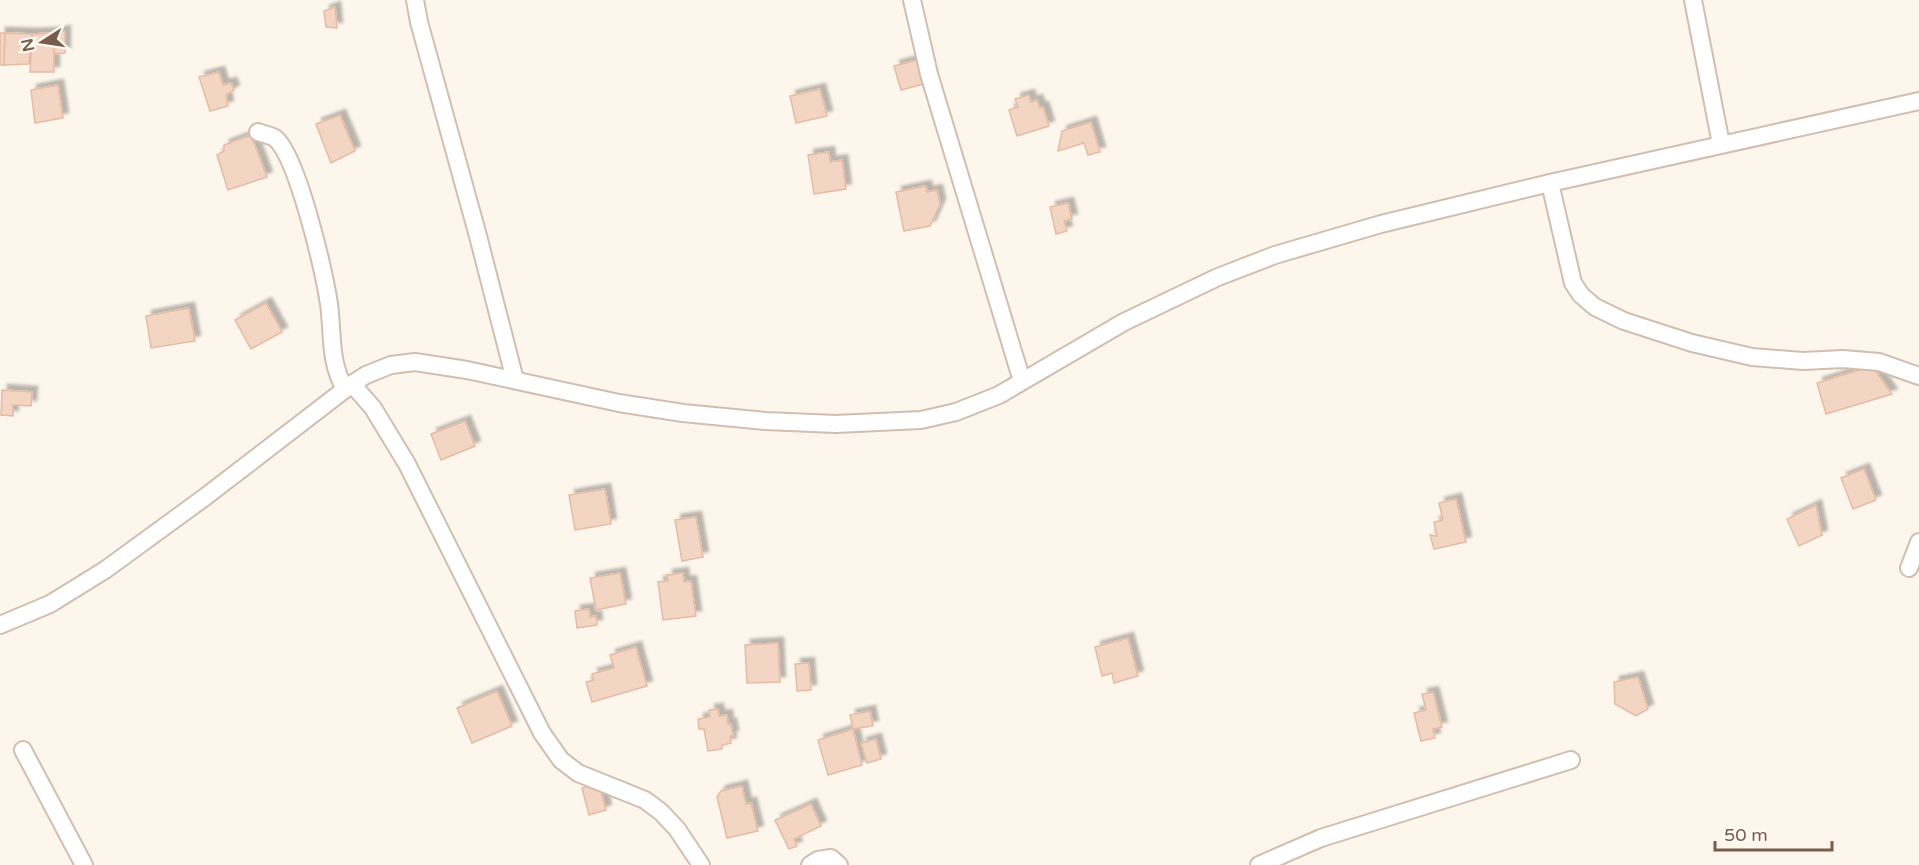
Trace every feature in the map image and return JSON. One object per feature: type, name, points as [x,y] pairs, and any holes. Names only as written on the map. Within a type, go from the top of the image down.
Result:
[{"type":"street","points":[[415,0],[514,380]]},
{"type":"street","points":[[912,0],[929,74],[1022,381]]},
{"type":"street","points":[[1693,0],[1721,144]]},
{"type":"street","points":[[0,625],[50,604],[105,570],[205,497],[348,386],[366,375],[391,365],[415,362],[467,370],[619,403],[683,413],[765,421],[836,424],[921,420],[967,408],[999,395],[1124,322],[1218,277],[1266,258],[1381,224],[1550,183],[1919,101]]},
{"type":"street","points":[[258,132],[278,142],[292,166],[301,190],[326,286],[334,363],[339,380],[373,408],[407,464],[542,733],[561,760],[578,773],[645,800],[661,812],[677,829],[701,865]]},
{"type":"street","points":[[1550,183],[1573,283],[1581,295],[1595,308],[1624,321],[1692,343],[1752,357],[1803,361],[1843,359],[1879,362],[1919,376]]},
{"type":"street","points":[[1909,568],[1919,542]]},
{"type":"street","points":[[23,750],[84,865]]},
{"type":"street","points":[[1259,865],[1321,838],[1571,760]]},
{"type":"street","points":[[810,865],[818,860],[831,858],[839,865]]},
{"type":"building","points":[[335,7],[337,28],[326,27],[324,11]]},
{"type":"building","points":[[65,31],[65,53],[54,54],[54,33]]},
{"type":"building","points":[[0,33],[5,33],[4,65],[0,65]]},
{"type":"building","points":[[5,33],[32,34],[29,64],[4,65]]},
{"type":"building","points":[[54,33],[54,72],[30,72],[32,34]]},
{"type":"building","points":[[917,60],[924,84],[901,90],[894,66]]},
{"type":"building","points":[[219,72],[223,85],[231,83],[234,90],[226,95],[228,106],[210,111],[199,77]]},
{"type":"building","points":[[58,85],[63,118],[35,123],[31,90]]},
{"type":"building","points":[[820,89],[827,116],[796,123],[790,96]]},
{"type":"building","points":[[1029,95],[1031,102],[1037,100],[1040,108],[1043,107],[1049,126],[1017,136],[1009,110],[1018,107],[1015,99]]},
{"type":"building","points":[[340,115],[355,151],[331,163],[316,124]]},
{"type":"building","points":[[1091,122],[1100,152],[1088,155],[1084,143],[1058,151],[1062,131]]},
{"type":"building","points":[[251,135],[267,177],[228,190],[217,155],[224,151],[224,145]]},
{"type":"building","points":[[829,152],[830,162],[842,160],[846,189],[814,194],[808,155]]},
{"type":"building","points":[[926,186],[927,192],[937,190],[940,204],[930,226],[904,231],[896,192]]},
{"type":"building","points":[[1068,203],[1072,219],[1064,221],[1067,231],[1056,234],[1050,207]]},
{"type":"building","points":[[266,303],[282,332],[251,349],[235,320]]},
{"type":"building","points":[[189,308],[195,341],[151,348],[146,316]]},
{"type":"building","points":[[1872,366],[1892,394],[1826,414],[1817,383]]},
{"type":"building","points":[[2,390],[32,392],[31,406],[13,405],[13,416],[1,415]]},
{"type":"building","points":[[465,421],[475,446],[441,460],[431,434]]},
{"type":"building","points":[[1864,469],[1876,500],[1853,509],[1841,478]]},
{"type":"building","points":[[605,489],[611,524],[575,530],[569,495]]},
{"type":"building","points":[[1456,499],[1466,542],[1434,549],[1430,535],[1437,536],[1434,522],[1443,520],[1439,503]]},
{"type":"building","points":[[1816,505],[1822,535],[1799,546],[1787,519]]},
{"type":"building","points":[[696,517],[703,557],[682,561],[675,520]]},
{"type":"building","points":[[620,573],[626,604],[596,610],[590,578]]},
{"type":"building","points":[[683,573],[684,582],[691,581],[696,616],[663,620],[658,582],[668,581],[667,575]]},
{"type":"building","points":[[589,609],[590,617],[596,616],[597,625],[577,628],[575,611]]},
{"type":"building","points":[[1128,638],[1138,676],[1114,683],[1112,673],[1102,676],[1095,647]]},
{"type":"building","points":[[778,643],[780,682],[747,683],[745,645]]},
{"type":"building","points":[[636,647],[647,686],[592,702],[586,682],[594,680],[592,674],[614,668],[610,655]]},
{"type":"building","points":[[809,663],[811,690],[797,691],[795,664]]},
{"type":"building","points":[[1638,677],[1648,709],[1636,716],[1615,704],[1614,682]]},
{"type":"building","points":[[497,691],[512,726],[472,743],[457,708]]},
{"type":"building","points":[[1433,692],[1442,727],[1433,729],[1435,738],[1421,741],[1414,713],[1426,710],[1422,694]]},
{"type":"building","points":[[718,709],[719,716],[727,715],[733,736],[730,736],[731,743],[722,745],[722,749],[708,751],[704,729],[699,729],[698,719],[710,717],[709,710]]},
{"type":"building","points":[[870,711],[873,726],[853,729],[850,715]]},
{"type":"building","points":[[853,729],[862,765],[828,775],[818,740]]},
{"type":"building","points":[[876,739],[881,759],[867,763],[861,743]]},
{"type":"building","points":[[599,783],[606,810],[589,815],[582,788]]},
{"type":"building","points":[[742,786],[746,804],[751,803],[758,831],[727,838],[717,797],[721,791]]},
{"type":"building","points":[[811,804],[821,826],[794,839],[797,846],[789,849],[775,820]]}]
